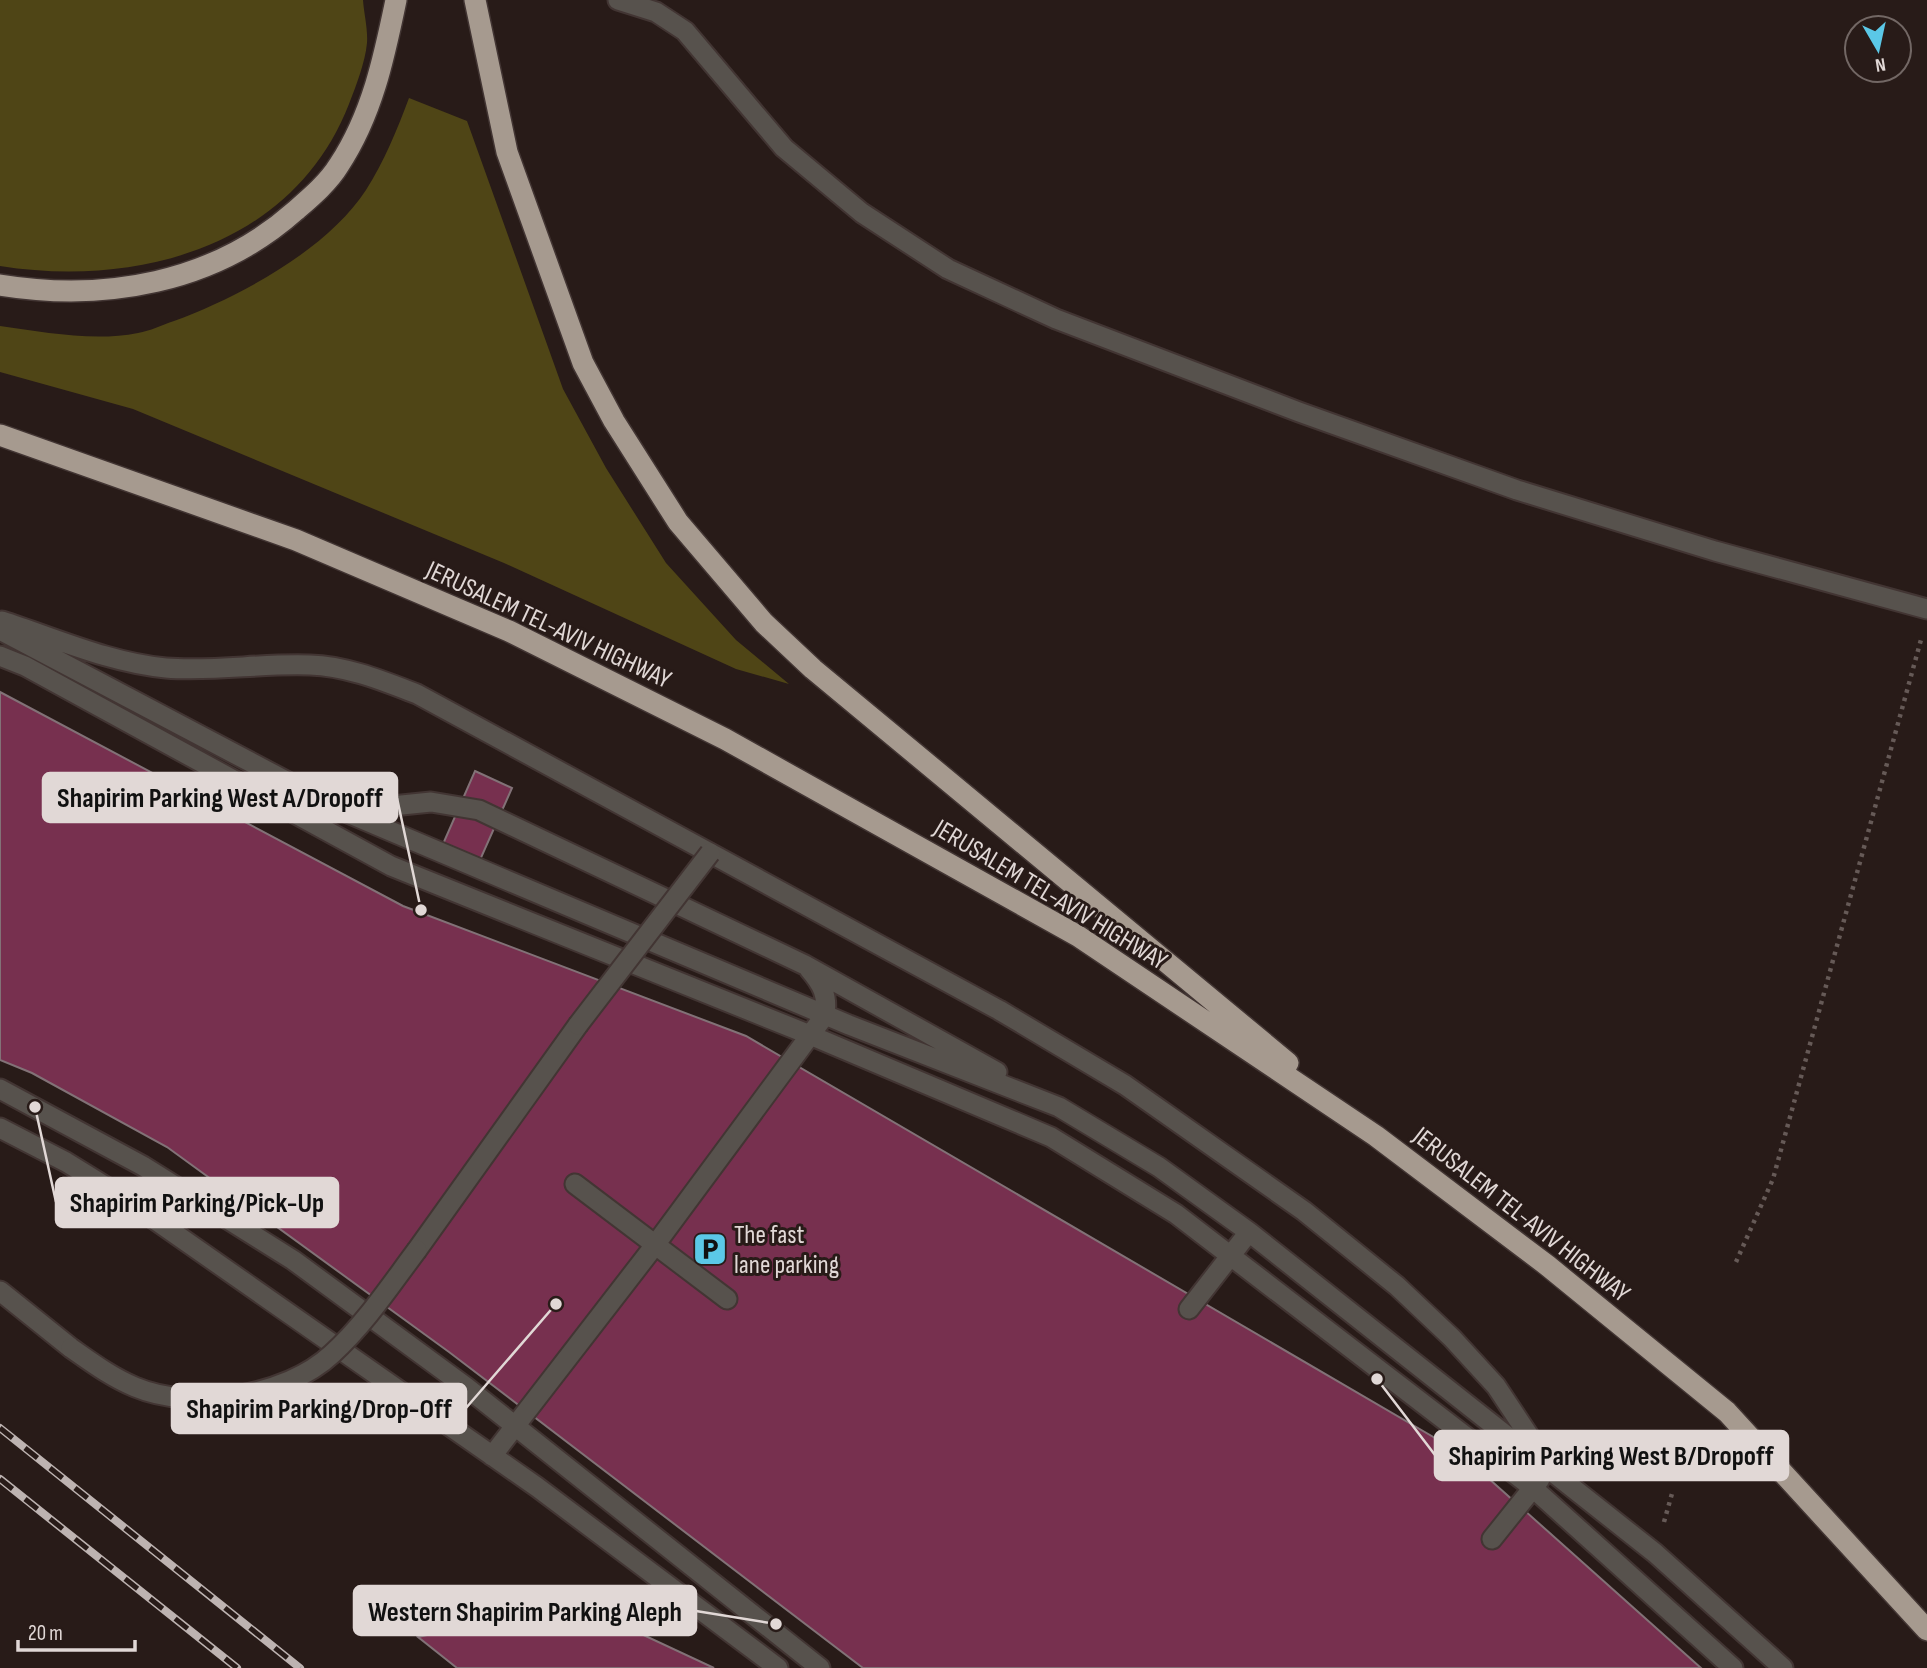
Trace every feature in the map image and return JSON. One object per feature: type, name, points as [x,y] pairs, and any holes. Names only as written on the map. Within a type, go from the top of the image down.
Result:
[{"type":"highway","points":[[0,285],[81,291],[158,282],[205,269],[275,229],[338,167],[357,135],[372,100],[384,59],[396,0]]},
{"type":"highway","points":[[475,0],[507,152],[583,362],[621,432],[678,522],[764,624],[813,669],[1376,1136]]},
{"type":"highway","name":"JERUSALEM TEL-AVIV HIGHWAY","points":[[0,435],[296,540],[509,631],[726,739],[1077,936],[1376,1136],[1548,1266],[1727,1412],[1927,1630]]},
{"type":"lane","points":[[618,0],[656,12],[685,31],[784,148],[862,213],[948,269],[1056,319],[1300,412],[1517,490],[1715,551],[1927,608]]},
{"type":"lane","points":[[0,620],[104,655],[162,668],[209,670],[312,664],[365,674],[417,694],[999,1010],[1125,1084],[1304,1211],[1397,1286],[1452,1338],[1496,1386],[1526,1427],[1549,1467]]},
{"type":"lane","points":[[0,630],[343,811],[825,1015],[1059,1107]]},
{"type":"lane","points":[[0,656],[25,666],[391,866],[810,1035],[1051,1137],[1176,1214],[1533,1488],[1733,1668]]},
{"type":"lane","points":[[343,811],[431,802],[479,810],[805,965],[1059,1107],[1159,1167],[1249,1232],[1655,1553],[1783,1668]]},
{"type":"lane","points":[[0,1291],[71,1348],[110,1375],[138,1388],[213,1399],[260,1391],[303,1374],[330,1356],[356,1329],[417,1250],[578,1025],[710,853]]},
{"type":"lane","points":[[492,1457],[655,1245],[825,1015],[827,999],[820,982],[805,965]]},
{"type":"lane","points":[[0,1089],[143,1167],[293,1260],[516,1427],[820,1668]]},
{"type":"lane","points":[[0,1128],[66,1161],[121,1196],[700,1606],[778,1668]]},
{"type":"lane","points":[[575,1184],[727,1299]]},
{"type":"lane","points":[[1189,1309],[1249,1232]]},
{"type":"lane","points":[[1492,1539],[1549,1467]]},
{"type":"path","points":[[1736,1262],[1773,1179],[1923,631]]},
{"type":"path","points":[[1669,1504],[1673,1490]]},
{"type":"shaded area","points":[[0,0],[363,0],[367,43],[349,104],[324,153],[291,192],[251,223],[206,247],[157,262],[105,270],[52,271],[0,266]]},
{"type":"shaded area","points":[[409,98],[467,121],[563,389],[606,468],[666,563],[736,640],[789,684],[736,669],[504,563],[133,409],[0,372],[0,326],[104,337],[138,333],[226,299],[280,269],[329,232],[366,190],[390,146]]},
{"type":"building","name":"The fast lane parking","points":[[0,692],[403,906],[746,1036],[1459,1452],[1701,1668],[863,1668],[449,1352],[167,1147],[32,1073],[0,1060]]},
{"type":"building","points":[[475,771],[512,788],[480,860],[443,844]]},
{"type":"building","points":[[574,1618],[637,1632],[714,1668],[457,1668],[418,1637],[468,1626]]},
{"type":"railway","points":[[0,1428],[300,1668]]},
{"type":"railway","points":[[0,1479],[237,1668]]},
{"type":"place","name":"Shapirim Parking West A/Dropoff","points":[[421,910]]},
{"type":"place","name":"Shapirim Parking/Pick-Up","points":[[35,1107]]},
{"type":"place","name":"The fast lane parking","points":[[710,1249]]},
{"type":"place","name":"Shapirim Parking/Drop-Off","points":[[556,1304]]},
{"type":"place","name":"Shapirim Parking West B/Dropoff","points":[[1377,1379]]},
{"type":"place","name":"Western Shapirim Parking Aleph","points":[[776,1624]]}]
